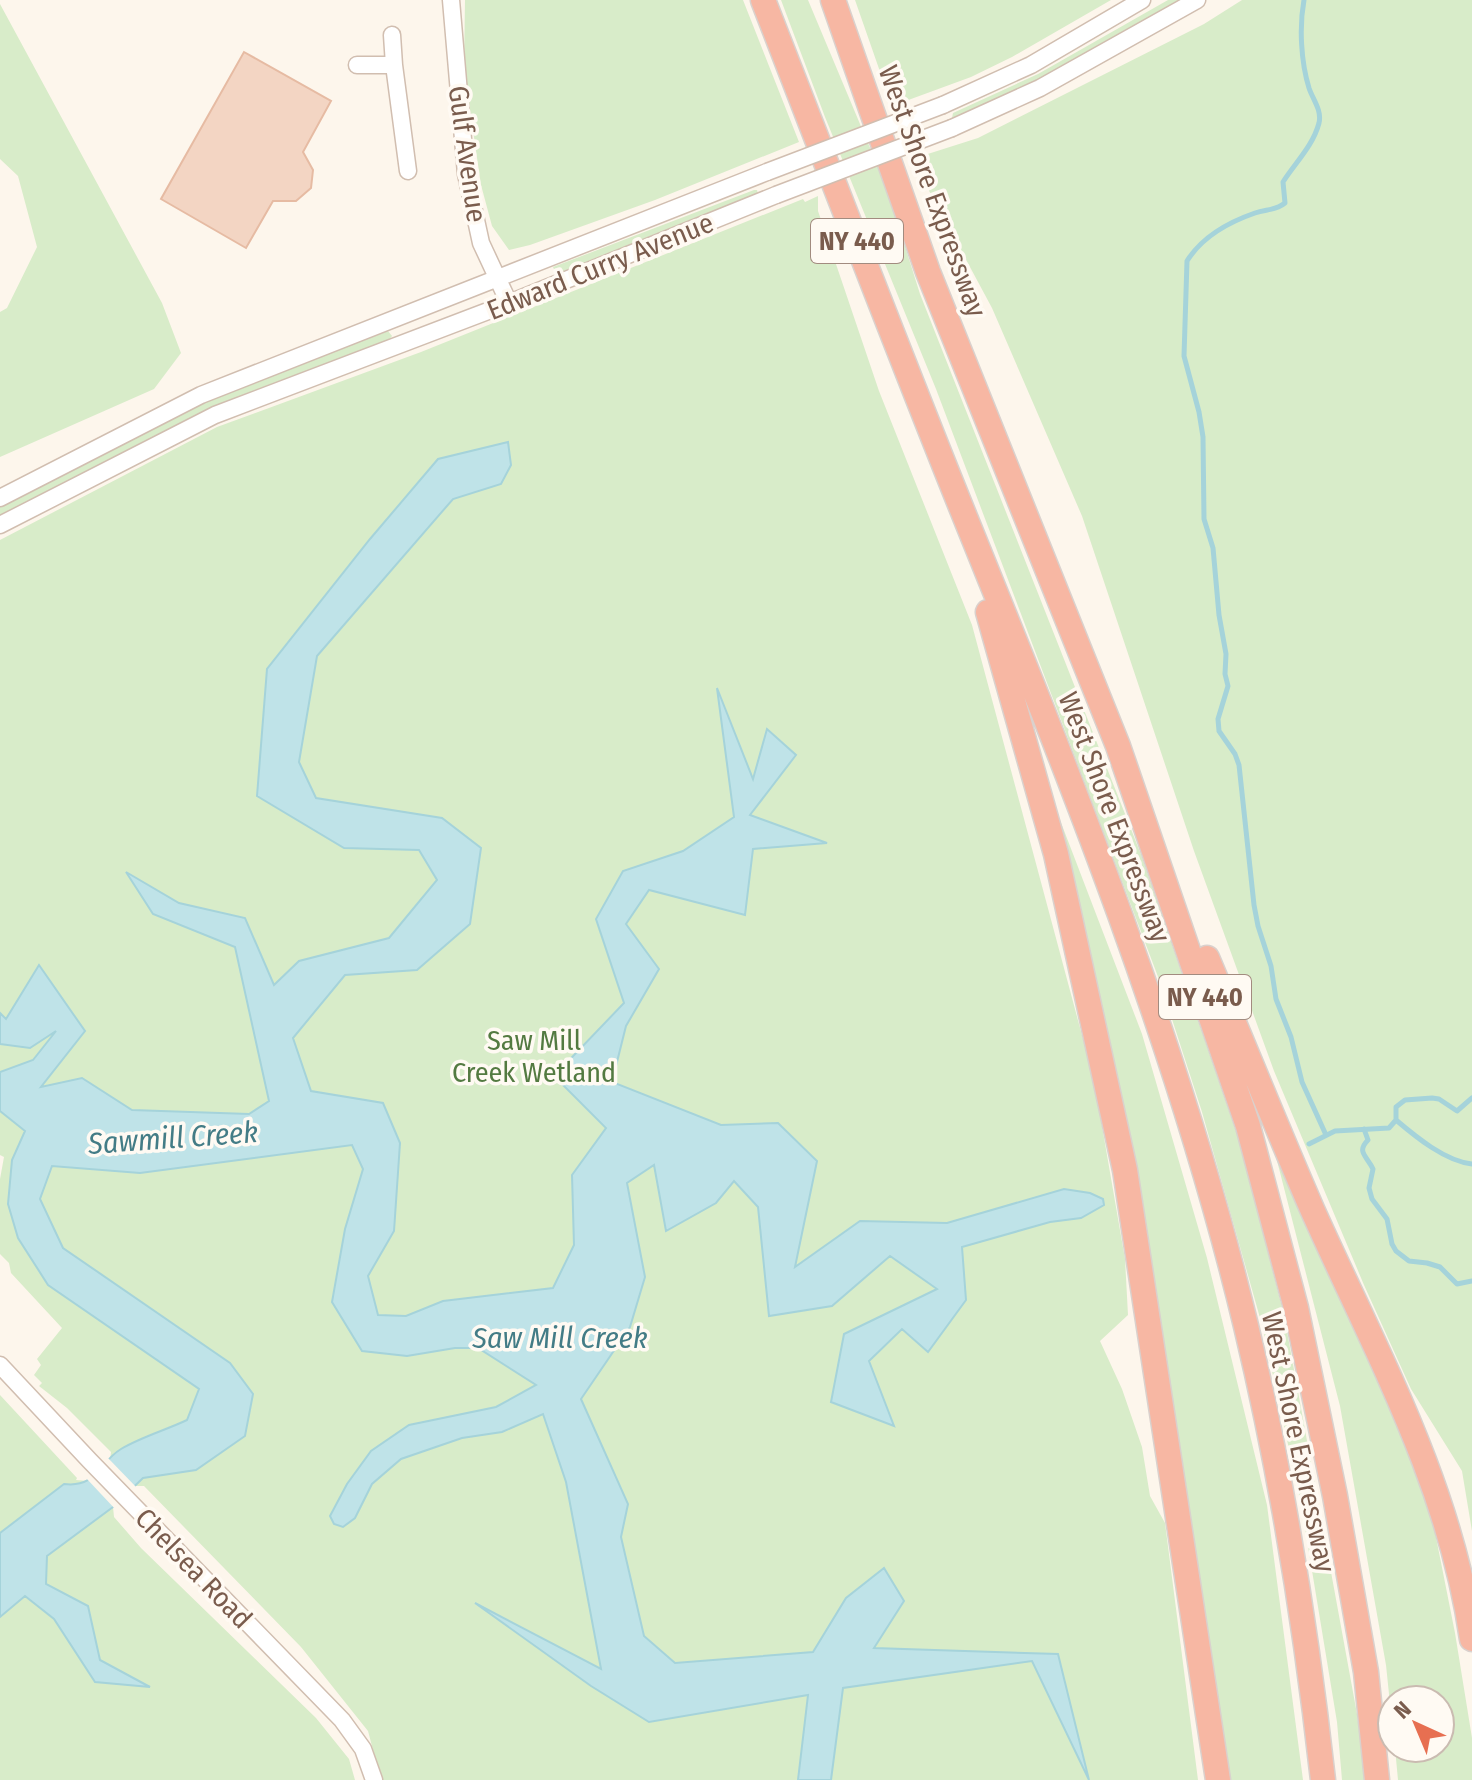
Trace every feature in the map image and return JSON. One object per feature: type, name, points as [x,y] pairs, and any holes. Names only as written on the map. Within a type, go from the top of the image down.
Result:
[{"type":"highway","name":"West Shore Expressway","points":[[763,0],[1064,763],[1137,959],[1195,1142],[1246,1323],[1285,1504],[1309,1660],[1323,1780]]},
{"type":"highway","name":"West Shore Expressway","points":[[833,0],[928,272],[1118,746],[1248,1126],[1296,1308],[1335,1496],[1366,1672],[1377,1780]]},
{"type":"highway","points":[[951,483],[1056,854],[1125,1170],[1218,1780]]},
{"type":"highway","points":[[1118,746],[1313,1209],[1406,1410],[1440,1503],[1467,1604],[1472,1639]]},
{"type":"street","name":"Gulf Avenue","points":[[451,0],[466,174],[481,243],[509,303]]},
{"type":"street","name":"Edward Curry Avenue","points":[[0,498],[201,395],[943,105],[1031,65],[1142,0]]},
{"type":"street","name":"Edward Curry Avenue","points":[[0,525],[215,415],[952,128],[1040,88],[1197,0]]},
{"type":"street","points":[[392,35],[408,171]]},
{"type":"street","points":[[357,65],[394,65]]},
{"type":"street","name":"Chelsea Road","points":[[0,1365],[342,1720],[363,1749],[374,1780]]},
{"type":"green space","points":[[465,0],[743,0],[799,142],[655,200],[509,250],[492,226],[481,185],[464,69]]},
{"type":"green space","points":[[781,0],[808,0],[886,186],[920,294],[1142,857],[1239,1140],[1284,1315],[1357,1714],[1365,1780],[1342,1780],[1337,1722],[1301,1504],[1262,1325],[1202,1112],[1160,982],[936,389],[825,117]]},
{"type":"green space","points":[[855,0],[1111,0],[971,77],[892,106]]},
{"type":"green space","points":[[1168,0],[1186,0],[1040,80],[952,118],[953,113],[1038,74]]},
{"type":"green space","points":[[1242,0],[1472,0],[1472,1531],[1462,1471],[1411,1389],[1274,1071],[1194,851],[1082,516],[992,308],[912,159],[978,138],[1204,24]]},
{"type":"green space","points":[[0,4],[162,303],[181,353],[154,389],[0,457],[0,312],[7,308],[37,247],[18,176],[0,159]]},
{"type":"green space","points":[[754,190],[758,194],[556,274],[553,267]]},
{"type":"green space","name":"Saw Mill Creek Wetland","points":[[818,196],[818,211],[879,391],[972,625],[1094,1080],[1125,1259],[1128,1315],[1100,1341],[1122,1389],[1142,1447],[1150,1496],[1165,1523],[1198,1780],[381,1780],[368,1731],[301,1647],[144,1486],[135,1486],[139,1482],[114,1455],[110,1460],[111,1452],[67,1408],[39,1386],[42,1383],[34,1375],[41,1365],[37,1359],[62,1328],[11,1273],[9,1263],[0,1254],[0,1179],[4,1157],[0,1155],[0,540],[217,427],[421,352],[803,199],[805,202]]},
{"type":"green space","points":[[388,331],[392,336],[388,341],[0,517],[0,506],[207,401]]},
{"type":"green space","points":[[1052,818],[1060,820],[1142,1034],[1207,1258],[1267,1505],[1303,1780],[1229,1780]]},
{"type":"green space","points":[[1274,1149],[1385,1383],[1429,1502],[1472,1738],[1472,1780],[1398,1780],[1396,1764],[1456,1764],[1456,1684],[1388,1684],[1340,1406]]},
{"type":"green space","points":[[0,1395],[76,1480],[89,1481],[77,1486],[0,1551]]},
{"type":"green space","points":[[113,1507],[114,1517],[141,1548],[316,1718],[349,1759],[355,1780],[0,1780],[0,1609],[47,1556]]},
{"type":"water","name":"Saw Mill Creek","points":[[508,442],[511,465],[501,484],[453,499],[317,656],[299,762],[316,798],[442,818],[481,848],[470,924],[417,970],[345,975],[293,1038],[311,1091],[383,1103],[400,1143],[394,1231],[368,1276],[378,1315],[406,1316],[443,1301],[553,1288],[574,1245],[572,1175],[606,1128],[554,1076],[624,1003],[596,919],[623,871],[683,851],[734,817],[717,688],[753,779],[767,729],[796,755],[750,815],[827,843],[753,849],[745,915],[649,890],[626,924],[659,969],[626,1026],[612,1082],[721,1125],[778,1123],[817,1161],[795,1267],[860,1221],[947,1223],[1064,1189],[1090,1193],[1103,1199],[1104,1205],[1081,1218],[1050,1222],[962,1247],[966,1300],[928,1352],[902,1329],[869,1361],[894,1426],[831,1402],[844,1334],[937,1289],[890,1256],[832,1306],[769,1316],[758,1207],[734,1181],[716,1203],[666,1231],[654,1165],[627,1183],[645,1277],[630,1327],[581,1399],[628,1504],[621,1537],[644,1636],[675,1663],[813,1652],[846,1598],[884,1568],[904,1601],[874,1648],[1058,1654],[1089,1780],[1032,1661],[843,1688],[831,1780],[798,1780],[808,1695],[649,1722],[591,1686],[475,1603],[601,1669],[566,1482],[543,1414],[502,1432],[462,1438],[401,1459],[372,1484],[355,1518],[343,1527],[334,1524],[330,1516],[347,1484],[371,1451],[409,1425],[496,1407],[536,1385],[478,1348],[455,1348],[407,1356],[362,1351],[332,1302],[345,1229],[363,1169],[352,1145],[140,1173],[52,1166],[40,1199],[63,1248],[230,1363],[253,1394],[245,1436],[196,1470],[143,1478],[113,1507],[47,1556],[46,1584],[88,1606],[100,1660],[150,1687],[95,1682],[54,1619],[25,1596],[0,1617],[0,1533],[64,1484],[84,1482],[90,1478],[121,1449],[187,1420],[199,1389],[48,1285],[18,1238],[8,1204],[12,1160],[25,1131],[0,1111],[0,1072],[33,1060],[56,1031],[30,1048],[0,1044],[0,1013],[6,1019],[39,965],[85,1031],[41,1087],[82,1078],[132,1110],[249,1114],[269,1101],[235,947],[153,914],[126,872],[179,903],[245,918],[274,985],[299,961],[389,938],[437,880],[419,850],[344,848],[257,796],[267,669],[438,459]]},
{"type":"pier","points":[[107,1457],[138,1489],[116,1510],[86,1478]]},
{"type":"building","points":[[244,52],[331,101],[303,152],[313,170],[311,188],[296,201],[273,201],[246,248],[161,199]]},
{"type":"waterway","points":[[1304,0],[1301,33],[1303,56],[1319,123],[1308,147],[1283,182],[1285,203],[1226,226],[1200,245],[1187,261],[1184,356],[1203,437],[1204,519],[1213,548],[1226,654],[1228,686],[1218,719],[1219,731],[1239,765],[1254,905],[1271,966],[1276,999],[1291,1037],[1302,1082],[1326,1135]]},
{"type":"waterway","points":[[1309,1144],[1335,1131],[1389,1128],[1396,1120],[1396,1107],[1405,1100],[1439,1099],[1457,1111],[1472,1098]]},
{"type":"waterway","points":[[1396,1120],[1441,1153],[1472,1164]]},
{"type":"waterway","points":[[1364,1129],[1368,1140],[1363,1151],[1373,1169],[1369,1188],[1372,1199],[1387,1219],[1396,1251],[1409,1261],[1440,1267],[1457,1284],[1472,1281]]},
{"type":"water label","name":"Sawmill Creek","points":[[173,1138]]}]
